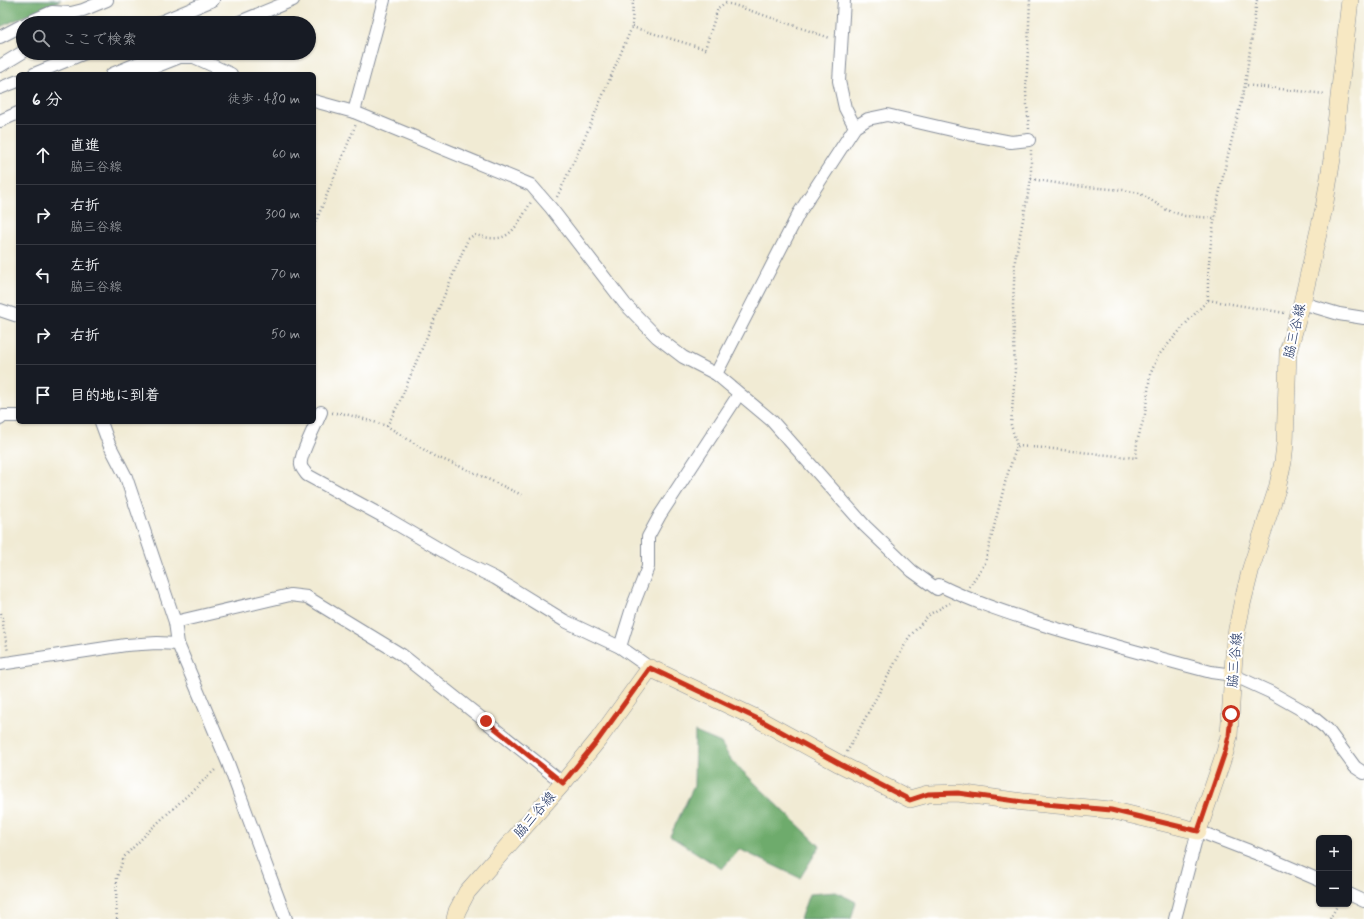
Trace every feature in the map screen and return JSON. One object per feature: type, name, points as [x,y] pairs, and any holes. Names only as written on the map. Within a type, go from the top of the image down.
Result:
[{"type":"main road","name":"脇三谷線","points":[[1198,831],[1229,736],[1235,639],[1251,568],[1277,489],[1283,462],[1288,352],[1300,310],[1324,208],[1332,159],[1350,0]]},
{"type":"main road","name":"脇三谷線","points":[[455,919],[457,911],[468,892],[563,783],[598,740],[650,668]]},
{"type":"main road","points":[[650,668],[758,719],[910,800],[928,794],[958,793],[1023,802],[1111,810],[1198,831]]},
{"type":"street","points":[[43,16],[52,12],[71,13],[83,10],[107,0]]},
{"type":"street","points":[[175,16],[214,0]]},
{"type":"street","points":[[254,16],[293,0]]},
{"type":"street","points":[[357,113],[384,0]]},
{"type":"street","points":[[844,0],[839,81],[845,108],[855,127]]},
{"type":"street","points":[[0,37],[16,29]]},
{"type":"street","points":[[0,66],[16,56]]},
{"type":"street","points":[[39,72],[68,60]]},
{"type":"street","points":[[117,72],[146,60]]},
{"type":"street","points":[[142,72],[172,60]]},
{"type":"street","points":[[202,60],[227,72]]},
{"type":"street","points":[[0,88],[16,82]]},
{"type":"street","points":[[316,102],[357,113],[530,185],[552,208],[625,304],[657,337],[683,357],[716,374],[772,421],[864,526],[912,571],[937,589],[939,585],[962,597],[995,609],[1080,636],[1211,672],[1233,675],[1270,692],[1309,714],[1327,729],[1355,767],[1364,773]]},
{"type":"street","points":[[0,121],[16,114]]},
{"type":"street","points":[[716,374],[799,213],[855,127],[868,119],[887,115],[969,134],[1012,142],[1030,140]]},
{"type":"street","points":[[0,310],[16,315]]},
{"type":"street","points":[[1300,310],[1364,318]]},
{"type":"street","points":[[620,647],[632,608],[648,567],[648,537],[660,515],[739,394]]},
{"type":"street","points":[[321,412],[317,425],[301,455],[300,465],[307,475],[388,519],[458,560],[495,578],[565,621],[620,647],[650,668]]},
{"type":"street","points":[[0,419],[3,416],[16,416]]},
{"type":"street","points":[[102,424],[109,444],[126,477],[175,622],[178,644],[227,760],[286,919]]},
{"type":"street","points":[[175,622],[290,595],[307,597],[402,655],[563,783]]},
{"type":"street","points":[[5,663],[126,645],[157,643],[178,644]]},
{"type":"street","points":[[1175,919],[1198,831],[1268,858],[1316,879]]},
{"type":"street","points":[[1352,895],[1364,901]]},
{"type":"path","points":[[552,208],[582,144],[632,27],[633,0]]},
{"type":"path","points":[[840,764],[909,637],[930,614],[962,597],[985,563],[1006,479],[1017,446],[1011,425],[1015,372],[1013,305],[1015,260],[1031,179],[1031,152],[1026,94],[1030,0]]},
{"type":"path","points":[[1017,446],[1136,458],[1137,442],[1145,414],[1150,375],[1158,356],[1208,300],[1208,281],[1214,218],[1245,85],[1257,0]]},
{"type":"path","points":[[632,27],[705,49],[718,8],[725,3],[842,43]]},
{"type":"path","points":[[1245,85],[1339,96]]},
{"type":"path","points":[[316,221],[357,113]]},
{"type":"path","points":[[1031,179],[1075,186],[1138,192],[1167,210],[1185,216],[1214,218]]},
{"type":"path","points":[[387,426],[399,403],[468,239],[474,235],[497,238],[506,236],[513,230],[532,201],[539,194]]},
{"type":"path","points":[[1208,300],[1282,312],[1300,310]]},
{"type":"path","points":[[321,412],[341,413],[364,418],[387,426],[434,456],[464,468],[524,496]]},
{"type":"path","points":[[1,613],[5,663]]},
{"type":"path","points":[[117,919],[117,877],[124,857],[150,830],[227,760]]},
{"type":"path","points":[[1330,919],[1336,907]]},
{"type":"green space","points":[[0,0],[61,0],[25,16],[16,16],[16,20],[0,27]]},
{"type":"green space","points":[[695,732],[721,743],[731,760],[820,846],[800,878],[739,849],[722,869],[670,836],[694,786]]},
{"type":"green space","points":[[836,892],[856,902],[851,919],[800,919],[809,894]]},
{"type":"route","points":[[486,721],[563,783],[598,740],[650,668],[758,719],[910,800],[928,794],[958,793],[1023,802],[1111,810],[1198,831],[1225,752],[1229,736],[1231,714]]}]
